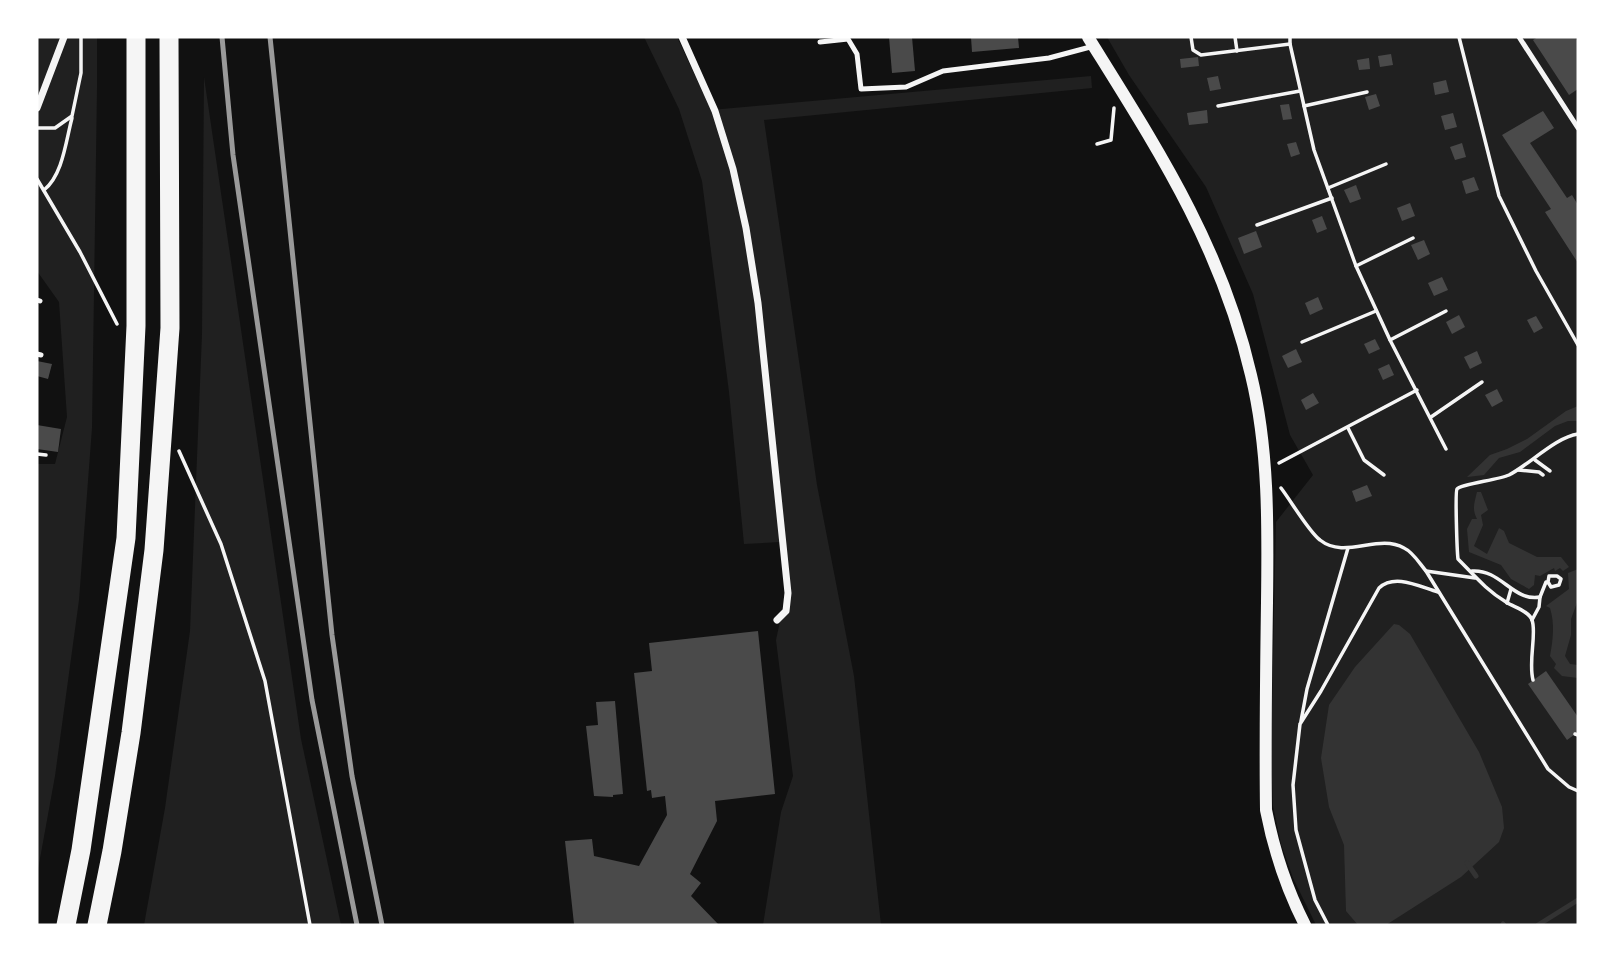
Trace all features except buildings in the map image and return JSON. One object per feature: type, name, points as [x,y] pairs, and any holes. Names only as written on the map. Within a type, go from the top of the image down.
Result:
[{"type":"highway","points":[[66,925],[81,849],[126,538],[136,326],[136,37]]},
{"type":"highway","points":[[97,925],[131,733],[154,550],[170,328],[169,37]]},
{"type":"street","points":[[37,108],[64,37]]},
{"type":"street","points":[[681,37],[715,111],[733,169],[746,228],[758,303],[789,593],[786,611],[777,620]]},
{"type":"street","points":[[1091,41],[1186,200],[1214,259],[1237,322],[1252,375],[1264,459],[1267,537],[1266,810],[1284,880],[1305,925]]},
{"type":"lane","points":[[1519,37],[1578,128]]},
{"type":"lane","points":[[820,42],[848,39],[857,54],[861,89],[906,87],[943,71],[1049,58],[1091,41]]},
{"type":"path","points":[[44,190],[50,185],[60,163],[72,116],[81,73],[81,37]]},
{"type":"path","points":[[1191,37],[1193,50],[1201,55],[1290,44]]},
{"type":"path","points":[[1235,37],[1237,51]]},
{"type":"path","points":[[1290,37],[1314,150],[1356,266],[1390,340],[1446,449]]},
{"type":"path","points":[[1459,37],[1499,196],[1536,271],[1578,345]]},
{"type":"path","points":[[1218,106],[1300,91]]},
{"type":"path","points":[[1304,106],[1367,92]]},
{"type":"path","points":[[1097,144],[1111,140],[1114,108]]},
{"type":"path","points":[[37,128],[55,128],[72,116]]},
{"type":"path","points":[[1328,188],[1386,164]]},
{"type":"path","points":[[37,179],[100,289]]},
{"type":"path","points":[[1257,225],[1332,198]]},
{"type":"path","points":[[1356,266],[1413,239]]},
{"type":"path","points":[[1302,342],[1376,311]]},
{"type":"path","points":[[1390,340],[1446,311]]},
{"type":"path","points":[[1431,416],[1482,382]]},
{"type":"path","points":[[1264,459],[1279,463],[1289,459],[1417,390]]},
{"type":"path","points":[[1348,428],[1364,460],[1384,475]]},
{"type":"path","points":[[1532,620],[1527,613],[1483,587],[1472,570],[1458,559],[1455,535],[1458,516],[1456,493],[1467,484],[1496,480],[1517,470],[1560,440],[1578,434]]},
{"type":"path","points":[[37,454],[46,455]]},
{"type":"path","points":[[1535,460],[1550,471]]},
{"type":"path","points":[[1517,470],[1539,472],[1542,475]]},
{"type":"path","points":[[197,486],[221,544],[265,681],[310,925]]},
{"type":"path","points":[[1299,511],[1313,534],[1322,542],[1348,548],[1392,543],[1406,548],[1426,571],[1548,769],[1578,791]]},
{"type":"path","points":[[1328,925],[1315,900],[1296,830],[1293,785],[1307,689],[1348,548]]},
{"type":"path","points":[[1472,570],[1496,575],[1511,589],[1535,598],[1540,597]]},
{"type":"path","points":[[1426,571],[1475,578]]},
{"type":"path","points":[[1300,724],[1379,588],[1386,582],[1395,580],[1438,592]]},
{"type":"path","points":[[1533,680],[1532,620],[1539,607],[1543,585],[1548,582]]},
{"type":"path","points":[[1507,603],[1511,589]]},
{"type":"shaded area","points":[[37,37],[97,37],[97,88],[92,428],[79,600],[55,776],[37,875],[37,464],[55,464],[67,417],[59,302],[37,271]]},
{"type":"shaded area","points":[[644,37],[677,37],[711,110],[1091,76],[1092,88],[764,120],[817,485],[854,676],[881,925],[763,925],[781,812],[793,776],[776,640],[786,593],[780,542],[744,544],[729,392],[702,181],[679,109]]},
{"type":"shaded area","points":[[1107,37],[1578,37],[1578,925],[1316,925],[1293,878],[1281,844],[1273,806],[1271,753],[1276,522],[1313,475],[1290,435],[1253,294],[1206,187],[1129,75]]},
{"type":"shaded area","points":[[204,77],[301,739],[341,925],[144,925],[165,808],[190,631],[202,334]]},
{"type":"shaded area","points":[[1578,406],[1578,421],[1568,421],[1555,426],[1520,452],[1499,458],[1484,475],[1467,477],[1490,455],[1527,439],[1566,411]]},
{"type":"shaded area","points":[[1477,492],[1481,492],[1488,510],[1481,515],[1483,525],[1474,546],[1487,554],[1499,528],[1504,531],[1509,543],[1537,557],[1561,557],[1569,567],[1563,571],[1560,568],[1555,571],[1554,568],[1540,576],[1535,575],[1534,585],[1529,589],[1511,579],[1501,565],[1469,552],[1467,529],[1472,519],[1477,519],[1474,506]]},
{"type":"shaded area","points":[[1578,569],[1578,600],[1571,619],[1571,635],[1565,656],[1570,664],[1578,665],[1578,678],[1562,676],[1554,668],[1556,664],[1550,656],[1553,620],[1550,608],[1546,606],[1569,589],[1568,573]]},
{"type":"shaded area","points":[[1394,624],[1410,634],[1479,752],[1502,807],[1504,828],[1499,842],[1461,877],[1386,925],[1358,925],[1346,911],[1344,845],[1329,807],[1321,758],[1329,705],[1355,667]]},
{"type":"waterway","points":[[1467,863],[1476,876]]},
{"type":"waterway","points":[[1538,925],[1578,900]]},
{"type":"railway","points":[[222,37],[233,155],[312,700],[357,925]]},
{"type":"railway","points":[[270,37],[332,635],[352,776],[382,925]]}]
